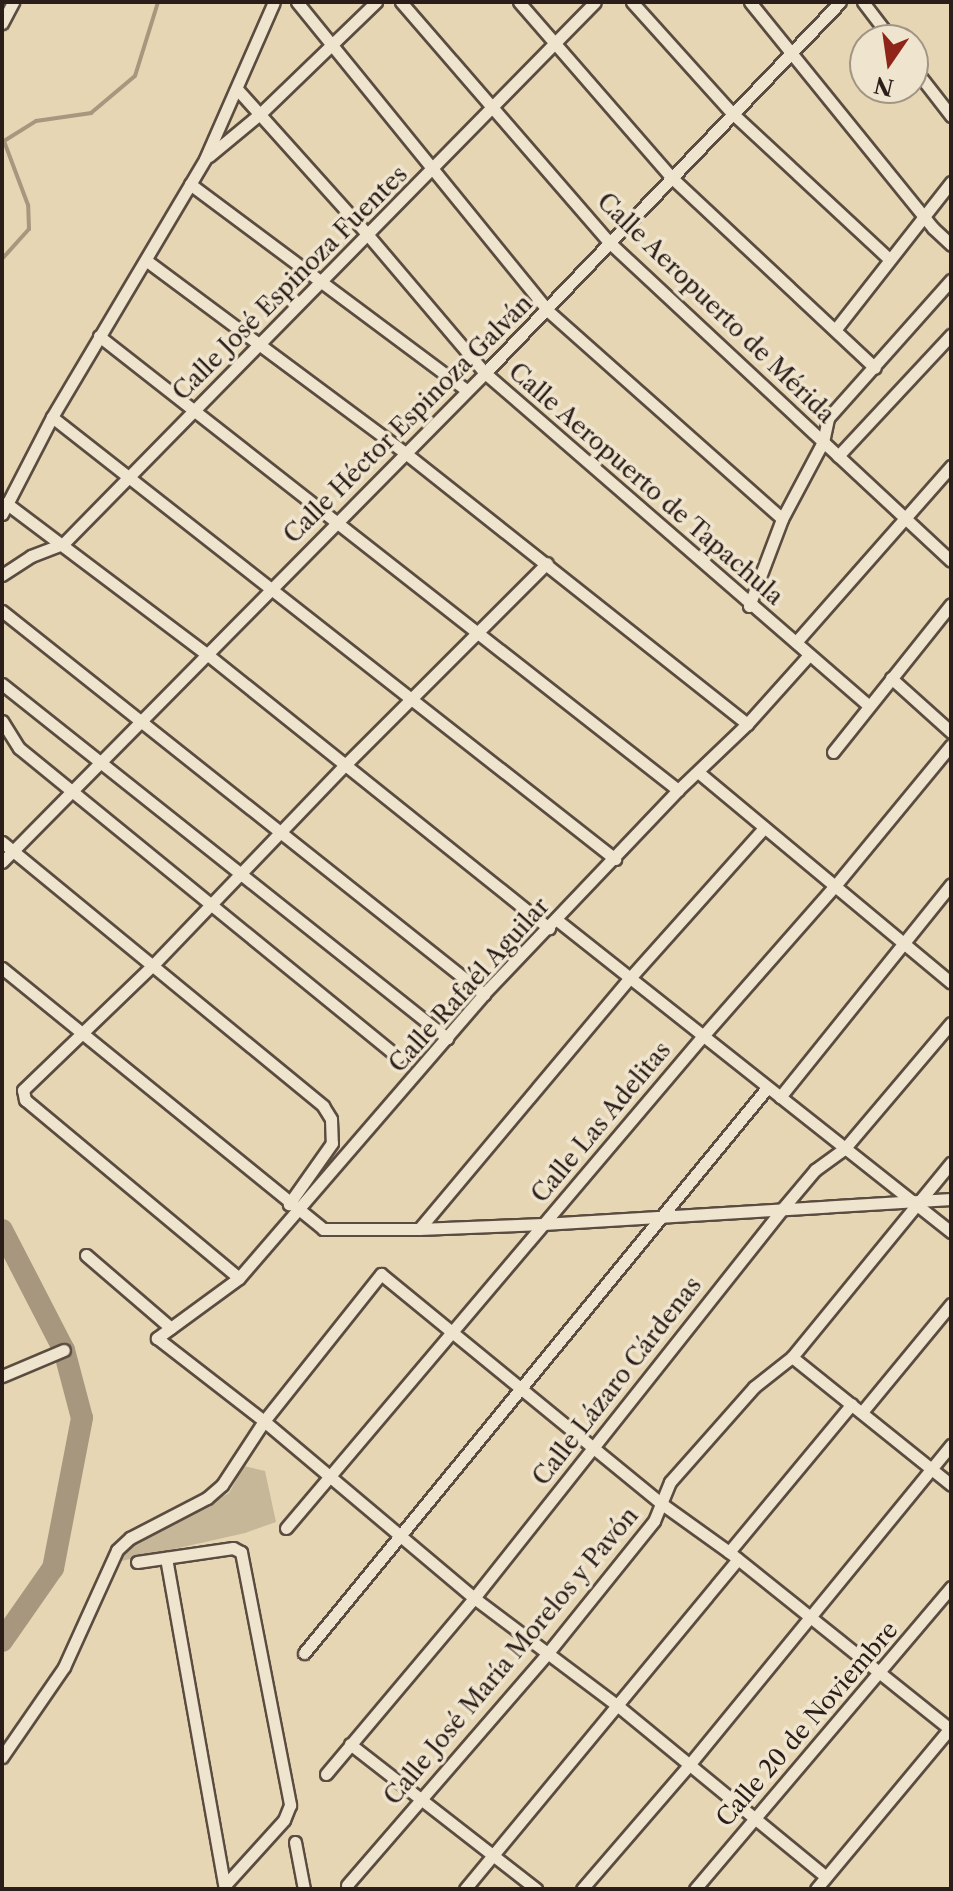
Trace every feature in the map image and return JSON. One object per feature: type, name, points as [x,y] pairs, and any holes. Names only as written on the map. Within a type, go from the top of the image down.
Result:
[{"type":"street","points":[[274,2],[205,159],[52,417],[4,508],[63,544],[553,924],[629,979],[918,1203],[951,1232]]},
{"type":"street","points":[[297,2],[431,171],[547,310],[782,519]]},
{"type":"street","points":[[205,159],[261,113],[376,2]]},
{"type":"street","name":"Calle Aeropuerto de Mérida","points":[[401,2],[610,243],[951,561]]},
{"type":"street","points":[[519,2],[554,46],[671,177],[875,368]]},
{"type":"street","name":"Calle José Espinoza Fuentes","points":[[2,575],[31,556],[63,544],[595,2]]},
{"type":"street","points":[[632,2],[732,113],[889,259]]},
{"type":"street","points":[[750,2],[951,245]]},
{"type":"street","name":"Calle Héctor Espinoza Galván","points":[[2,862],[547,310],[840,2]]},
{"type":"street","points":[[863,2],[880,24]]},
{"type":"street","points":[[2,23],[8,5]]},
{"type":"street","points":[[929,88],[951,116]]},
{"type":"street","name":"Calle Aeropuerto de Tapachula","points":[[237,89],[367,234],[485,373],[749,606],[868,705]]},
{"type":"street","points":[[835,330],[951,182]]},
{"type":"street","points":[[190,184],[466,390]]},
{"type":"street","points":[[147,261],[404,452],[747,724]]},
{"type":"street","points":[[749,606],[782,519],[823,442],[828,418],[951,280]]},
{"type":"street","points":[[838,456],[951,335]]},
{"type":"street","points":[[99,336],[678,790]]},
{"type":"street","points":[[52,417],[615,859]]},
{"type":"street","points":[[796,642],[902,518],[951,466]]},
{"type":"street","points":[[239,1278],[25,1100],[22,1094],[24,1086],[152,966],[346,764],[547,563]]},
{"type":"street","points":[[833,752],[951,604]]},
{"type":"street","points":[[2,611],[484,994]]},
{"type":"street","name":"Calle Rafaél Aguilar","points":[[264,1421],[157,1338],[239,1278],[293,1207],[484,994],[678,790],[747,724],[809,655]]},
{"type":"street","points":[[891,678],[951,732]]},
{"type":"street","points":[[2,684],[447,1038]]},
{"type":"street","points":[[2,721],[19,748],[398,1057]]},
{"type":"street","name":"Calle Las Adelitas","points":[[286,1528],[702,1037],[834,887],[951,745]]},
{"type":"street","points":[[698,772],[951,983]]},
{"type":"street","points":[[419,1229],[629,979],[764,828]]},
{"type":"street","points":[[2,842],[323,1106],[333,1130],[328,1153],[293,1207]]},
{"type":"street","points":[[780,1097],[951,884]]},
{"type":"street","points":[[2,968],[323,1229],[543,1224],[951,1199]]},
{"type":"street","name":"Calle Lázaro Cárdenas","points":[[326,1774],[474,1598],[783,1208],[815,1170],[845,1148],[951,1023]]},
{"type":"street","points":[[304,1653],[520,1385],[767,1088]]},
{"type":"street","name":"Calle José María Morelos y Pavón","points":[[347,1885],[547,1654],[654,1521],[667,1488],[680,1471],[754,1387],[792,1357],[951,1163]]},
{"type":"street","points":[[86,1255],[171,1328]]},
{"type":"street","points":[[2,1757],[64,1667],[117,1550],[130,1538],[207,1498],[222,1485],[264,1421],[381,1274],[662,1504],[734,1556],[950,1728],[816,1889]]},
{"type":"street","points":[[862,1412],[951,1304]]},
{"type":"street","points":[[2,1376],[64,1350]]},
{"type":"street","points":[[792,1357],[951,1485]]},
{"type":"street","points":[[465,1889],[618,1706],[852,1404]]},
{"type":"street","points":[[264,1421],[474,1598],[618,1706],[826,1877]]},
{"type":"street","points":[[582,1889],[689,1765],[951,1445]]},
{"type":"street","points":[[137,1562],[237,1549],[241,1552],[289,1811],[225,1887]]},
{"type":"street","points":[[166,1558],[225,1887]]},
{"type":"street","name":"Calle 20 de Noviembre","points":[[695,1889],[881,1674],[951,1587]]},
{"type":"street","points":[[350,1744],[536,1889]]},
{"type":"street","points":[[295,1842],[304,1889]]},
{"type":"shaded area","points":[[244,1466],[265,1471],[276,1522],[245,1533],[117,1562],[119,1551],[229,1493]]},
{"type":"waterway","points":[[2,259],[29,229],[28,205],[4,141],[36,121],[91,113],[135,76],[158,2]]},
{"type":"waterway","points":[[2,1230],[64,1350],[82,1418],[53,1568],[2,1641]]}]
